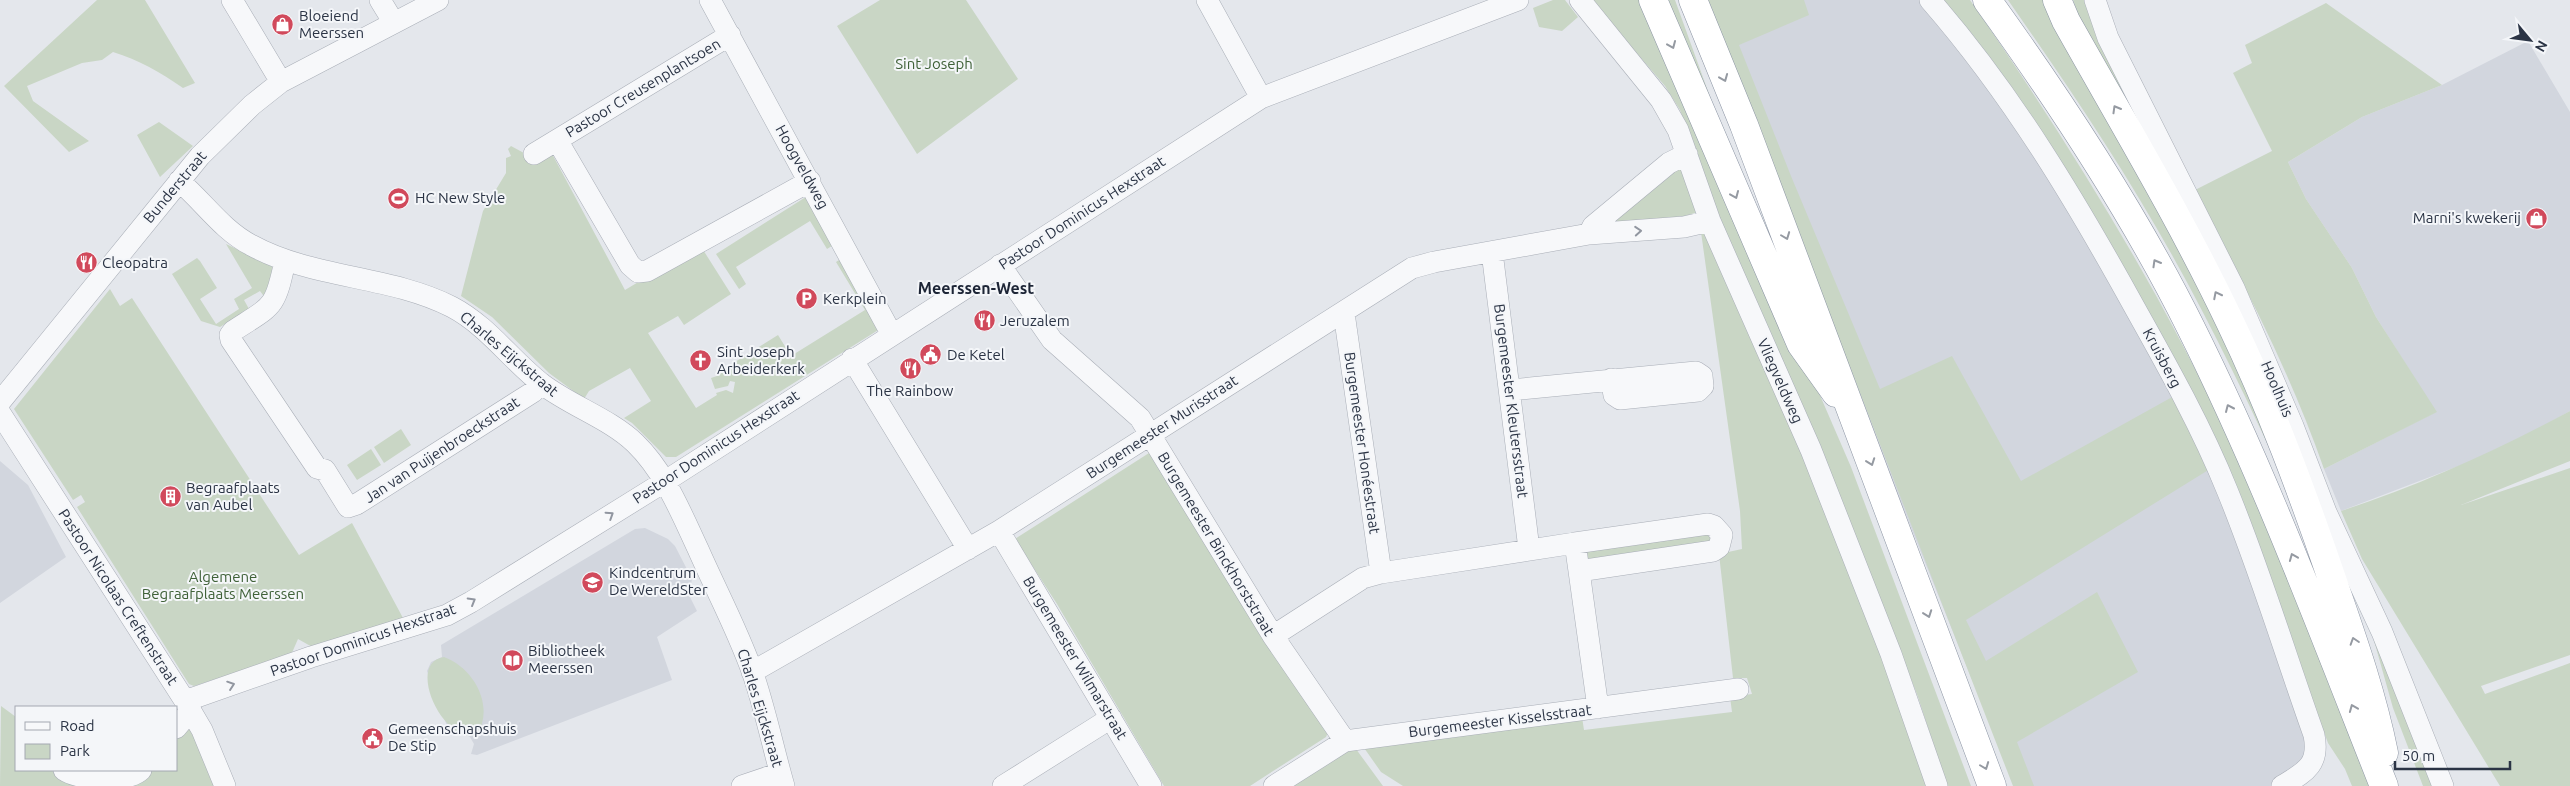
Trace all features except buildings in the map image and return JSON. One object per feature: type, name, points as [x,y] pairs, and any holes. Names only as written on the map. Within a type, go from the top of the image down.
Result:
[{"type":"highway","points":[[1653,0],[1801,344],[1854,416]]},
{"type":"highway","points":[[1693,0],[1744,125],[1992,786]]},
{"type":"highway","points":[[1987,0],[2045,82],[2115,193],[2190,325],[2249,451],[2384,786]]},
{"type":"highway","points":[[2057,0],[2066,21],[2193,248],[2272,415],[2314,525],[2374,704],[2391,786]]},
{"type":"street","points":[[232,0],[281,82]]},
{"type":"street","points":[[380,0],[394,23]]},
{"type":"street","name":"Bunderstraat","points":[[0,402],[179,181],[223,132],[252,105],[281,82],[438,0]]},
{"type":"street","name":"Hoogveldweg","points":[[710,0],[892,335]]},
{"type":"street","points":[[1207,0],[1261,98]]},
{"type":"street","name":"Pastoor Dominicus Hexstraat","points":[[188,705],[310,657],[447,615],[664,482],[852,359],[1261,98],[1518,0]]},
{"type":"street","name":"Vliegveldweg","points":[[1580,0],[1661,100],[1687,154],[1710,221],[1814,460],[1891,654],[1937,786]]},
{"type":"street","name":"Kruisberg","points":[[1930,0],[1992,76],[2023,120],[2108,258],[2192,414],[2233,506],[2314,736],[2315,756],[2305,771],[2282,786]]},
{"type":"street","name":"Hoolhuis","points":[[2095,0],[2108,38],[2120,63],[2234,288],[2293,426],[2326,512],[2382,632],[2442,786]]},
{"type":"street","name":"Pastoor Creusenplantsoen","points":[[534,154],[730,36]]},
{"type":"street","name":"Pastoor Creusenplantsoen","points":[[557,140],[630,265],[638,272],[647,271],[810,181]]},
{"type":"street","points":[[1589,234],[1593,226],[1669,163],[1687,154]]},
{"type":"street","name":"Charles Eijckstraat","points":[[179,181],[237,236],[285,260],[403,290],[451,307],[488,332],[540,383],[571,404],[623,433],[648,457],[678,506],[752,672],[782,779]]},
{"type":"street","name":"Burgemeester Murisstraat","points":[[752,672],[999,531],[1412,268],[1434,262],[1589,234],[1684,227],[1710,221]]},
{"type":"street","name":"Burgemeester Kleutersstraat","points":[[1492,252],[1529,549]]},
{"type":"street","name":"Jan van Puijenbroeckstraat","points":[[285,260],[278,293],[270,307],[233,331],[230,340],[317,468],[325,470],[348,507],[357,504],[533,392],[540,383]]},
{"type":"street","name":"Burgemeester Binckhorststraat","points":[[1000,265],[1052,340],[1140,418],[1273,636],[1345,742]]},
{"type":"street","name":"Burgemeester Honéestraat","points":[[1344,313],[1381,573]]},
{"type":"street","points":[[852,359],[968,549]]},
{"type":"street","points":[[1510,390],[1611,379]]},
{"type":"street","name":"Pastoor Nicolaas Creftenstraat","points":[[0,413],[188,705],[202,730],[225,786]]},
{"type":"street","points":[[1273,636],[1363,578],[1381,573],[1529,549],[1708,524],[1714,526],[1722,535],[1718,547],[1712,551],[1579,571]]},
{"type":"street","name":"Burgemeester Wilmarstraat","points":[[999,531],[1151,786]]},
{"type":"street","points":[[1575,543],[1598,708]]},
{"type":"street","name":"Burgemeester Kisselsstraat","points":[[1274,786],[1345,742],[1738,689]]},
{"type":"street","points":[[178,724],[188,705]]},
{"type":"street","points":[[1003,786],[1111,718]]},
{"type":"street","points":[[67,771],[84,777],[124,779],[140,771]]},
{"type":"street","points":[[746,785],[782,779]]},
{"type":"shaded area","points":[[1777,0],[1923,0],[1954,35],[2103,263],[2219,487],[2307,740],[2306,758],[2274,786],[2015,786],[1862,406],[1807,247],[1726,41]]},
{"type":"shaded area","points":[[2528,41],[2570,112],[2570,411],[2523,438],[2477,459],[2341,511],[2324,469],[2436,412],[2376,317],[2352,268],[2306,199],[2288,162],[2362,117],[2442,85]]},
{"type":"shaded area","points":[[0,461],[28,485],[66,557],[0,603]]},
{"type":"shaded area","points":[[645,528],[668,539],[675,546],[692,579],[689,595],[697,611],[657,637],[672,680],[477,755],[471,754],[474,744],[470,737],[447,726],[427,671],[431,662],[442,657],[441,645],[635,529]]},
{"type":"green space","points":[[97,0],[145,0],[195,83],[183,88],[149,67],[113,52],[102,60],[82,63],[27,86],[33,101],[89,141],[69,152],[4,86]]},
{"type":"green space","name":"Sint Joseph","points":[[880,0],[966,0],[1018,79],[917,154],[837,26]]},
{"type":"green space","points":[[1553,0],[1565,0],[1578,17],[1562,31],[1539,27],[1533,8]]},
{"type":"green space","points":[[1591,0],[1649,0],[1851,467],[1971,786],[1947,786],[1918,697],[1875,586],[1732,250],[1680,110],[1665,86]]},
{"type":"green space","points":[[1660,0],[1675,0],[1722,130]]},
{"type":"green space","points":[[1707,0],[1804,0],[1809,15],[1739,45],[1791,176],[1880,389],[1952,356],[2021,481],[2174,396],[2210,469],[1966,620],[1986,661],[2097,592],[2138,672],[2017,742],[2034,786],[2013,786]]},
{"type":"green space","points":[[1940,0],[1970,0],[2074,157],[2139,265],[2199,376],[2246,476],[2373,786],[2352,786],[2345,769],[2328,743],[2217,443]]},
{"type":"green space","points":[[2008,0],[2053,0],[2231,349],[2302,520],[2240,386],[2172,255],[2134,190],[2093,126]]},
{"type":"green space","points":[[2073,0],[2091,0],[2139,131],[2078,14]]},
{"type":"green space","points":[[2326,3],[2442,85],[2362,117],[2288,162],[2306,199],[2352,268],[2376,317],[2437,412],[2324,469],[2281,362],[2230,258],[2193,191],[2272,151],[2233,73],[2252,63],[2245,45]]},
{"type":"green space","points":[[159,122],[193,146],[160,177],[137,135]]},
{"type":"green space","points":[[511,146],[535,159],[550,150],[625,290],[700,245],[731,294],[684,325],[678,316],[648,333],[696,408],[717,395],[716,393],[726,390],[733,393],[735,382],[730,381],[728,386],[715,389],[711,378],[717,376],[716,374],[778,335],[791,356],[865,310],[836,262],[842,258],[883,327],[676,457],[666,457],[632,423],[624,418],[651,401],[630,368],[589,391],[584,399],[549,373],[492,317],[461,296],[483,211],[506,173],[506,158],[511,156],[508,149]]},
{"type":"green space","points":[[1683,167],[1698,212],[1685,216],[1618,223],[1612,221],[1673,169]]},
{"type":"green space","points":[[809,195],[835,244],[827,249],[810,221],[736,267],[746,284],[739,289],[716,254]]},
{"type":"green space","points":[[1707,231],[1883,646],[1931,786],[1403,786],[1381,772],[1362,745],[1582,717],[1584,730],[1732,712],[1730,697],[1752,694],[1747,678],[1733,678],[1719,554],[1742,549],[1740,511],[1701,232]]},
{"type":"green space","points":[[226,244],[277,268],[266,299],[260,291],[244,300],[249,309],[220,327],[201,321],[172,274],[197,258],[200,261],[217,288],[200,299],[216,324],[239,309],[234,299],[252,288]]},
{"type":"green space","name":"Algemene Begraafplaats Meerssen","points":[[110,289],[120,306],[132,298],[299,555],[352,523],[403,618],[314,648],[298,639],[291,655],[194,686],[189,684],[77,507],[85,502],[81,495],[73,500],[14,409]]},
{"type":"green space","points":[[2570,411],[2570,461],[2461,505],[2570,468],[2570,655],[2481,686],[2485,694],[2570,663],[2570,786],[2500,786],[2362,559],[2341,511],[2400,490],[2457,466],[2514,440]]},
{"type":"green space","points":[[401,429],[411,445],[384,463],[374,447]]},
{"type":"green space","points":[[371,449],[381,465],[357,480],[347,465]]},
{"type":"green space","points":[[1149,453],[1329,730],[1326,737],[1250,786],[1164,786],[1057,604],[1015,539]]},
{"type":"green space","points":[[1711,529],[1714,545],[1584,565],[1582,548]]},
{"type":"green space","points":[[2364,605],[2437,786],[2423,786],[2393,708]]},
{"type":"green space","points":[[444,657],[455,662],[464,670],[478,689],[484,712],[482,724],[477,735],[464,735],[452,728],[441,716],[433,702],[428,687],[428,673],[433,662]]},
{"type":"green space","points":[[1,706],[15,716],[15,771],[178,771],[178,734],[188,721],[216,786],[0,786]]},
{"type":"green space","points":[[1356,749],[1383,786],[1288,786],[1342,752]]},
{"type":"place","name":"Bloeiend Meerssen","points":[[283,25]]},
{"type":"place","name":"HC New Style","points":[[399,198]]},
{"type":"place","name":"Marni's kwekerij","points":[[2537,218]]},
{"type":"place","name":"Cleopatra","points":[[86,263]]},
{"type":"place","name":"Kerkplein","points":[[807,299]]},
{"type":"place","name":"Jeruzalem","points":[[984,321]]},
{"type":"place","name":"De Ketel","points":[[931,355]]},
{"type":"place","name":"Sint Joseph Arbeiderkerk","points":[[701,361]]},
{"type":"place","name":"The Rainbow","points":[[910,368]]},
{"type":"place","name":"Begraafplaats van Aubel","points":[[170,497]]},
{"type":"place","name":"Kindcentrum De WereldSter","points":[[593,582]]},
{"type":"place","name":"Bibliotheek Meerssen","points":[[512,660]]},
{"type":"place","name":"Gemeenschapshuis De Stip","points":[[372,738]]},
{"type":"district","name":"Meerssen-West","points":[[976,288]]}]
